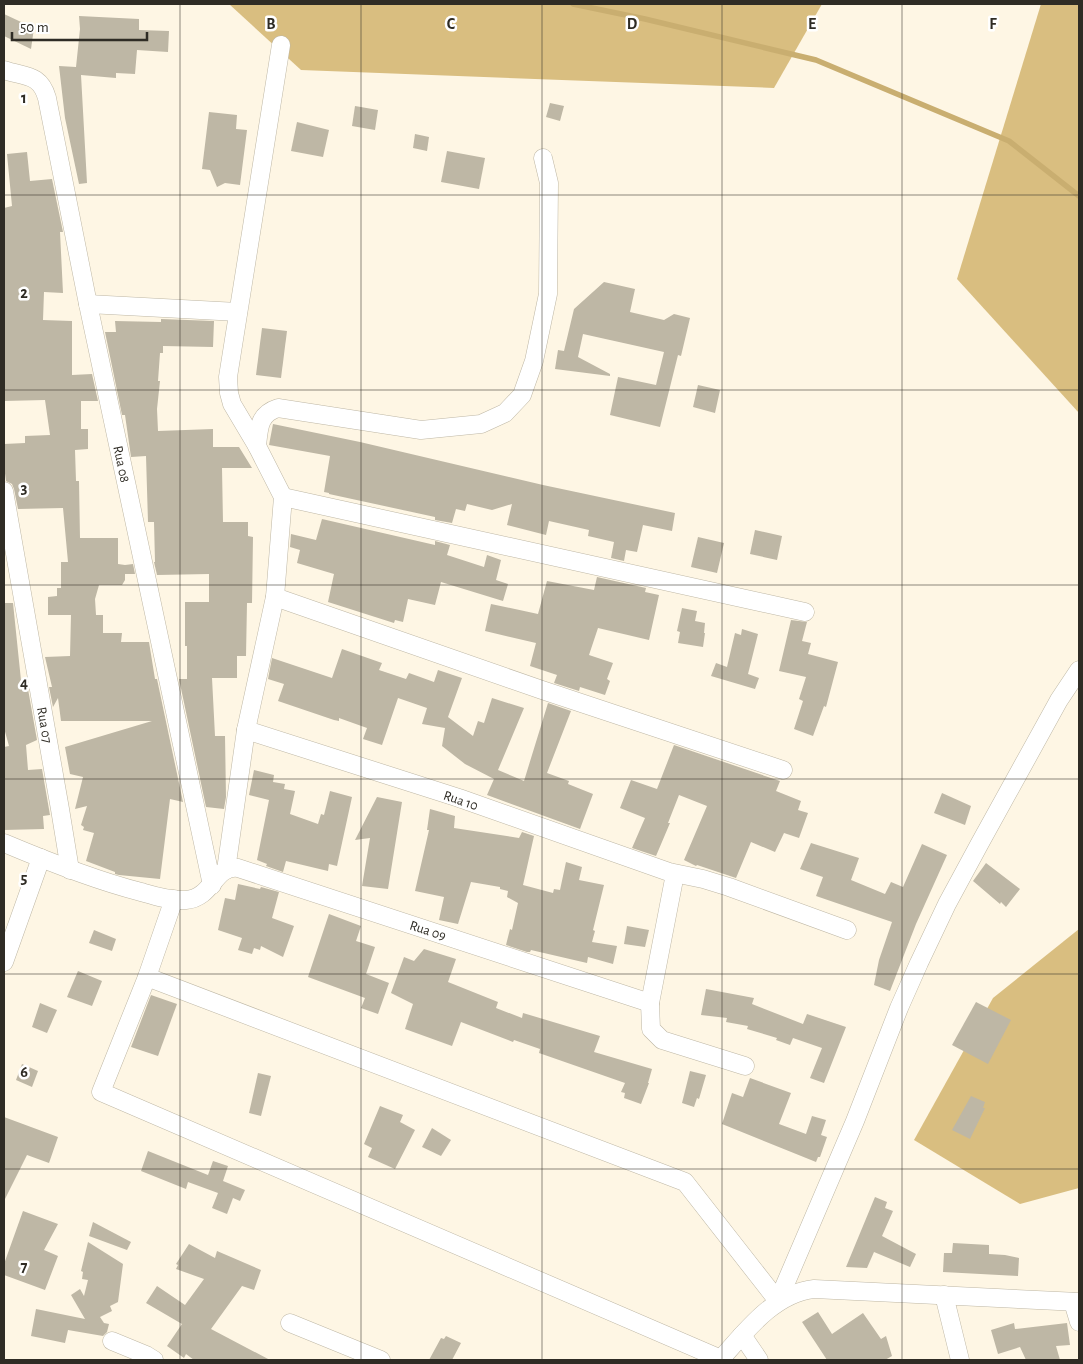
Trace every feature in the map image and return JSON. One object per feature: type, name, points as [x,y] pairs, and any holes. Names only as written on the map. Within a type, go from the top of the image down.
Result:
[{"type":"street","points":[[4,843],[70,870],[120,887],[174,899],[185,900],[201,896],[226,870],[246,730],[275,597],[283,497],[257,446],[239,417],[229,393],[228,377],[281,45]]},
{"type":"street","name":"Rua 08","points":[[4,70],[37,80],[45,90],[88,304],[212,885]]},
{"type":"street","points":[[257,446],[263,418],[267,411],[278,408],[421,430],[481,424],[505,413],[522,395],[534,360],[548,294],[549,183],[543,158]]},
{"type":"street","points":[[88,304],[238,312]]},
{"type":"street","name":"Rua 07","points":[[4,491],[70,870]]},
{"type":"street","points":[[283,497],[805,612]]},
{"type":"street","points":[[275,597],[542,690],[783,770]]},
{"type":"street","points":[[778,1302],[855,1121],[899,1008],[935,929],[1059,700],[1079,670]]},
{"type":"street","name":"Rua 10","points":[[246,730],[458,798],[676,874],[703,879],[729,887],[847,930]]},
{"type":"street","points":[[4,962],[41,858]]},
{"type":"street","name":"Rua 09","points":[[226,870],[234,867],[238,868],[650,1003]]},
{"type":"street","points":[[676,874],[650,1003],[651,1029],[662,1040],[745,1066]]},
{"type":"street","points":[[174,899],[147,977],[101,1092],[720,1360],[742,1335],[778,1302],[793,1293],[814,1289],[1076,1302],[1079,1322]]},
{"type":"street","points":[[147,977],[686,1182],[778,1302]]},
{"type":"street","points":[[944,1295],[960,1360]]},
{"type":"street","points":[[290,1323],[381,1360]]},
{"type":"street","points":[[742,1335],[759,1360]]},
{"type":"street","points":[[112,1341],[154,1360]]},
{"type":"shaded area","points":[[229,4],[822,4],[774,88],[301,70]]},
{"type":"shaded area","points":[[1041,4],[1079,4],[1079,413],[957,279]]},
{"type":"shaded area","points":[[1079,929],[1079,1188],[1020,1204],[914,1140],[993,998]]},
{"type":"building","points":[[4,14],[34,28],[31,49],[4,36]]},
{"type":"building","points":[[79,16],[139,19],[139,30],[169,31],[168,52],[137,50],[135,74],[116,73],[116,78],[81,75],[87,183],[79,184],[65,118],[59,66],[76,67],[80,29]]},
{"type":"building","points":[[550,103],[564,106],[560,121],[546,117]]},
{"type":"building","points":[[355,106],[378,110],[375,130],[352,126]]},
{"type":"building","points":[[209,112],[237,115],[236,129],[247,130],[240,185],[225,183],[217,187],[210,170],[202,169]]},
{"type":"building","points":[[297,122],[329,130],[323,157],[291,151]]},
{"type":"building","points":[[415,134],[429,137],[427,151],[413,148]]},
{"type":"building","points":[[447,151],[485,158],[479,189],[441,182]]},
{"type":"building","points":[[27,152],[30,181],[52,179],[63,232],[60,232],[63,293],[44,292],[43,320],[72,321],[72,375],[92,374],[98,401],[81,401],[81,429],[88,429],[88,449],[75,450],[76,481],[79,481],[80,538],[118,538],[118,564],[125,565],[125,580],[122,585],[99,585],[95,599],[96,615],[103,615],[103,633],[122,633],[121,642],[149,642],[155,679],[157,679],[183,802],[170,799],[160,879],[119,875],[86,861],[94,833],[83,830],[84,827],[81,825],[87,806],[75,809],[83,777],[70,774],[65,747],[152,721],[61,721],[58,698],[53,707],[49,687],[52,687],[45,657],[70,656],[71,615],[48,615],[48,597],[57,596],[57,588],[61,588],[61,562],[68,562],[63,508],[18,509],[12,484],[6,481],[4,444],[25,443],[25,436],[50,435],[45,400],[4,401],[4,208],[12,206],[7,154]]},
{"type":"building","points":[[604,282],[635,289],[630,312],[664,320],[674,314],[690,318],[681,356],[678,355],[660,427],[610,415],[618,377],[656,385],[664,352],[583,334],[578,357],[610,374],[610,376],[555,369],[558,350],[564,351],[574,309]]},
{"type":"building","points":[[161,319],[214,321],[213,347],[163,346],[163,353],[160,353],[158,381],[160,381],[157,409],[158,431],[213,429],[213,447],[239,447],[252,468],[222,468],[223,522],[248,522],[248,536],[253,537],[252,603],[247,603],[246,656],[237,656],[237,678],[212,678],[215,736],[225,736],[226,797],[224,809],[206,807],[179,679],[187,679],[185,602],[209,602],[209,574],[157,575],[154,562],[154,522],[148,522],[146,456],[131,457],[125,415],[122,415],[105,332],[116,332],[115,321],[161,322]]},
{"type":"building","points":[[262,328],[287,331],[281,378],[256,375]]},
{"type":"building","points":[[698,385],[720,390],[715,413],[693,407]]},
{"type":"building","points":[[273,424],[675,513],[672,531],[643,525],[637,552],[626,550],[624,561],[611,558],[614,542],[588,536],[589,530],[549,521],[546,535],[507,525],[512,504],[492,510],[467,504],[465,511],[456,509],[452,523],[435,520],[435,517],[329,494],[324,492],[330,456],[269,445]]},
{"type":"building","points":[[322,519],[435,545],[435,541],[450,545],[447,555],[484,567],[487,555],[501,560],[496,580],[508,584],[503,601],[441,582],[435,605],[408,599],[403,622],[395,620],[394,623],[328,602],[334,574],[297,563],[300,550],[290,547],[291,534],[316,540]]},
{"type":"building","points":[[755,530],[782,536],[777,560],[750,554]]},
{"type":"building","points":[[698,537],[724,543],[717,573],[691,567]]},
{"type":"building","points":[[133,564],[135,574],[125,574],[125,565]]},
{"type":"building","points":[[597,577],[646,588],[645,592],[659,595],[649,640],[598,628],[589,655],[613,663],[607,679],[610,681],[605,695],[580,687],[579,691],[554,683],[557,675],[530,666],[536,643],[485,631],[491,604],[538,614],[547,581],[594,590]]},
{"type":"building","points":[[4,603],[13,603],[22,690],[28,689],[37,740],[26,745],[28,770],[42,769],[50,815],[43,816],[44,829],[4,830],[4,747],[9,746],[4,728]]},
{"type":"building","points":[[682,608],[697,611],[695,621],[705,623],[703,647],[678,643],[680,632],[677,631]]},
{"type":"building","points":[[791,620],[807,622],[802,641],[811,643],[808,654],[838,662],[826,707],[824,706],[813,736],[794,729],[803,701],[799,699],[806,677],[779,671]]},
{"type":"building","points":[[742,629],[758,634],[748,674],[759,678],[755,689],[711,676],[716,663],[727,667],[735,633],[741,635]]},
{"type":"building","points":[[342,649],[382,663],[379,670],[406,679],[409,673],[434,682],[438,670],[462,678],[448,717],[473,736],[478,721],[484,723],[492,698],[524,708],[498,770],[524,781],[548,703],[571,711],[547,773],[569,781],[568,784],[593,794],[580,829],[487,795],[494,779],[465,764],[442,746],[445,728],[422,724],[427,708],[398,698],[382,745],[363,739],[367,728],[339,718],[339,721],[334,720],[278,701],[284,684],[268,679],[272,658],[332,678]]},
{"type":"building","points":[[674,745],[780,781],[776,791],[801,801],[798,810],[808,813],[799,838],[784,833],[775,852],[751,842],[736,878],[696,866],[684,860],[707,806],[679,795],[656,856],[632,848],[645,818],[620,808],[631,780],[657,789]]},
{"type":"building","points":[[254,770],[274,775],[273,782],[285,784],[284,789],[295,791],[290,814],[318,824],[321,814],[324,815],[330,791],[352,797],[337,866],[329,864],[328,871],[286,861],[283,872],[266,866],[267,864],[257,860],[269,800],[249,795]]},
{"type":"building","points":[[942,793],[971,806],[965,825],[934,813]]},
{"type":"building","points":[[377,797],[402,802],[388,889],[362,886],[370,838],[355,840]]},
{"type":"building","points":[[430,809],[455,816],[454,828],[519,838],[522,832],[534,836],[523,885],[553,893],[554,889],[560,890],[566,862],[582,867],[579,880],[604,885],[592,942],[617,946],[613,964],[588,957],[587,963],[531,950],[527,952],[506,945],[510,929],[512,930],[518,903],[507,897],[508,891],[500,889],[500,887],[471,882],[458,924],[439,920],[444,897],[415,891],[429,830],[427,830]]},
{"type":"building","points":[[811,843],[859,858],[851,880],[885,894],[891,882],[903,887],[922,844],[947,855],[916,924],[890,991],[874,985],[879,960],[892,922],[816,896],[823,877],[800,869]]},
{"type":"building","points":[[986,863],[1020,889],[1006,907],[973,881]]},
{"type":"building","points":[[238,884],[279,892],[272,918],[294,926],[283,957],[261,946],[260,950],[254,948],[252,954],[238,950],[242,938],[218,930],[225,898],[235,900]]},
{"type":"building","points":[[329,914],[361,926],[356,941],[375,947],[366,974],[389,983],[378,1014],[361,1008],[365,998],[308,977]]},
{"type":"building","points":[[627,926],[649,930],[645,947],[624,944]]},
{"type":"building","points":[[94,930],[116,939],[112,951],[89,943]]},
{"type":"building","points":[[424,949],[456,959],[448,982],[498,1002],[496,1008],[522,1018],[523,1013],[600,1036],[594,1052],[652,1069],[641,1104],[624,1098],[625,1093],[621,1092],[625,1083],[539,1053],[540,1049],[514,1040],[513,1042],[461,1022],[452,1046],[405,1029],[413,1004],[391,993],[404,957],[414,961]]},
{"type":"building","points":[[78,971],[102,981],[92,1006],[67,997]]},
{"type":"building","points":[[706,989],[754,998],[752,1004],[803,1024],[807,1014],[846,1027],[824,1083],[810,1078],[822,1048],[793,1038],[790,1045],[776,1040],[777,1038],[747,1029],[748,1026],[726,1022],[727,1018],[701,1015]]},
{"type":"building","points":[[151,995],[177,1004],[158,1056],[131,1047]]},
{"type":"building","points":[[976,1002],[1011,1020],[988,1064],[952,1045]]},
{"type":"building","points":[[40,1003],[57,1010],[47,1033],[32,1027]]},
{"type":"building","points":[[22,1064],[38,1071],[32,1087],[16,1080]]},
{"type":"building","points":[[690,1071],[706,1075],[699,1099],[697,1098],[694,1107],[682,1103]]},
{"type":"building","points":[[258,1073],[271,1076],[261,1116],[249,1113]]},
{"type":"building","points":[[750,1078],[791,1093],[779,1124],[806,1134],[812,1116],[826,1120],[821,1135],[827,1137],[820,1157],[818,1157],[816,1162],[722,1124],[732,1093],[743,1097]]},
{"type":"building","points":[[971,1096],[985,1102],[983,1108],[985,1108],[970,1139],[952,1130]]},
{"type":"building","points":[[380,1106],[403,1115],[400,1122],[415,1130],[395,1169],[368,1157],[372,1148],[364,1144]]},
{"type":"building","points":[[4,1117],[58,1137],[49,1163],[27,1155],[4,1201]]},
{"type":"building","points":[[432,1128],[451,1140],[441,1156],[422,1147]]},
{"type":"building","points":[[148,1151],[208,1175],[213,1161],[228,1166],[223,1181],[245,1190],[240,1201],[233,1198],[227,1214],[212,1208],[218,1193],[188,1182],[186,1189],[141,1171]]},
{"type":"building","points":[[875,1197],[887,1202],[885,1208],[893,1211],[882,1236],[916,1254],[910,1267],[874,1252],[867,1268],[846,1267]]},
{"type":"building","points":[[23,1211],[58,1224],[44,1250],[58,1256],[45,1290],[4,1275],[4,1264]]},
{"type":"building","points":[[93,1222],[131,1242],[127,1250],[89,1236]]},
{"type":"building","points":[[88,1242],[123,1264],[118,1302],[110,1306],[112,1311],[100,1317],[104,1323],[109,1324],[107,1332],[103,1336],[68,1330],[65,1343],[31,1336],[36,1309],[85,1319],[71,1295],[80,1289],[84,1296],[88,1280],[82,1279],[83,1272],[81,1271]]},
{"type":"building","points":[[953,1243],[989,1245],[989,1254],[1019,1258],[1018,1276],[943,1272],[944,1253],[952,1253]]},
{"type":"building","points":[[189,1244],[215,1258],[217,1251],[261,1270],[254,1290],[242,1286],[211,1329],[270,1360],[194,1360],[186,1354],[184,1358],[167,1346],[182,1324],[146,1303],[157,1286],[185,1305],[204,1279],[176,1269],[178,1265],[176,1264]]},
{"type":"building","points":[[818,1312],[832,1334],[863,1313],[881,1339],[886,1336],[892,1356],[885,1360],[827,1360],[802,1322]]},
{"type":"building","points":[[1014,1323],[1015,1329],[1067,1323],[1070,1345],[1056,1346],[1060,1360],[1026,1360],[1020,1347],[998,1354],[991,1330]]},
{"type":"building","points":[[446,1336],[461,1343],[452,1360],[429,1360],[441,1338],[444,1339]]},
{"type":"waterway","points":[[573,4],[645,19],[816,60],[1009,141],[1079,196]]}]
